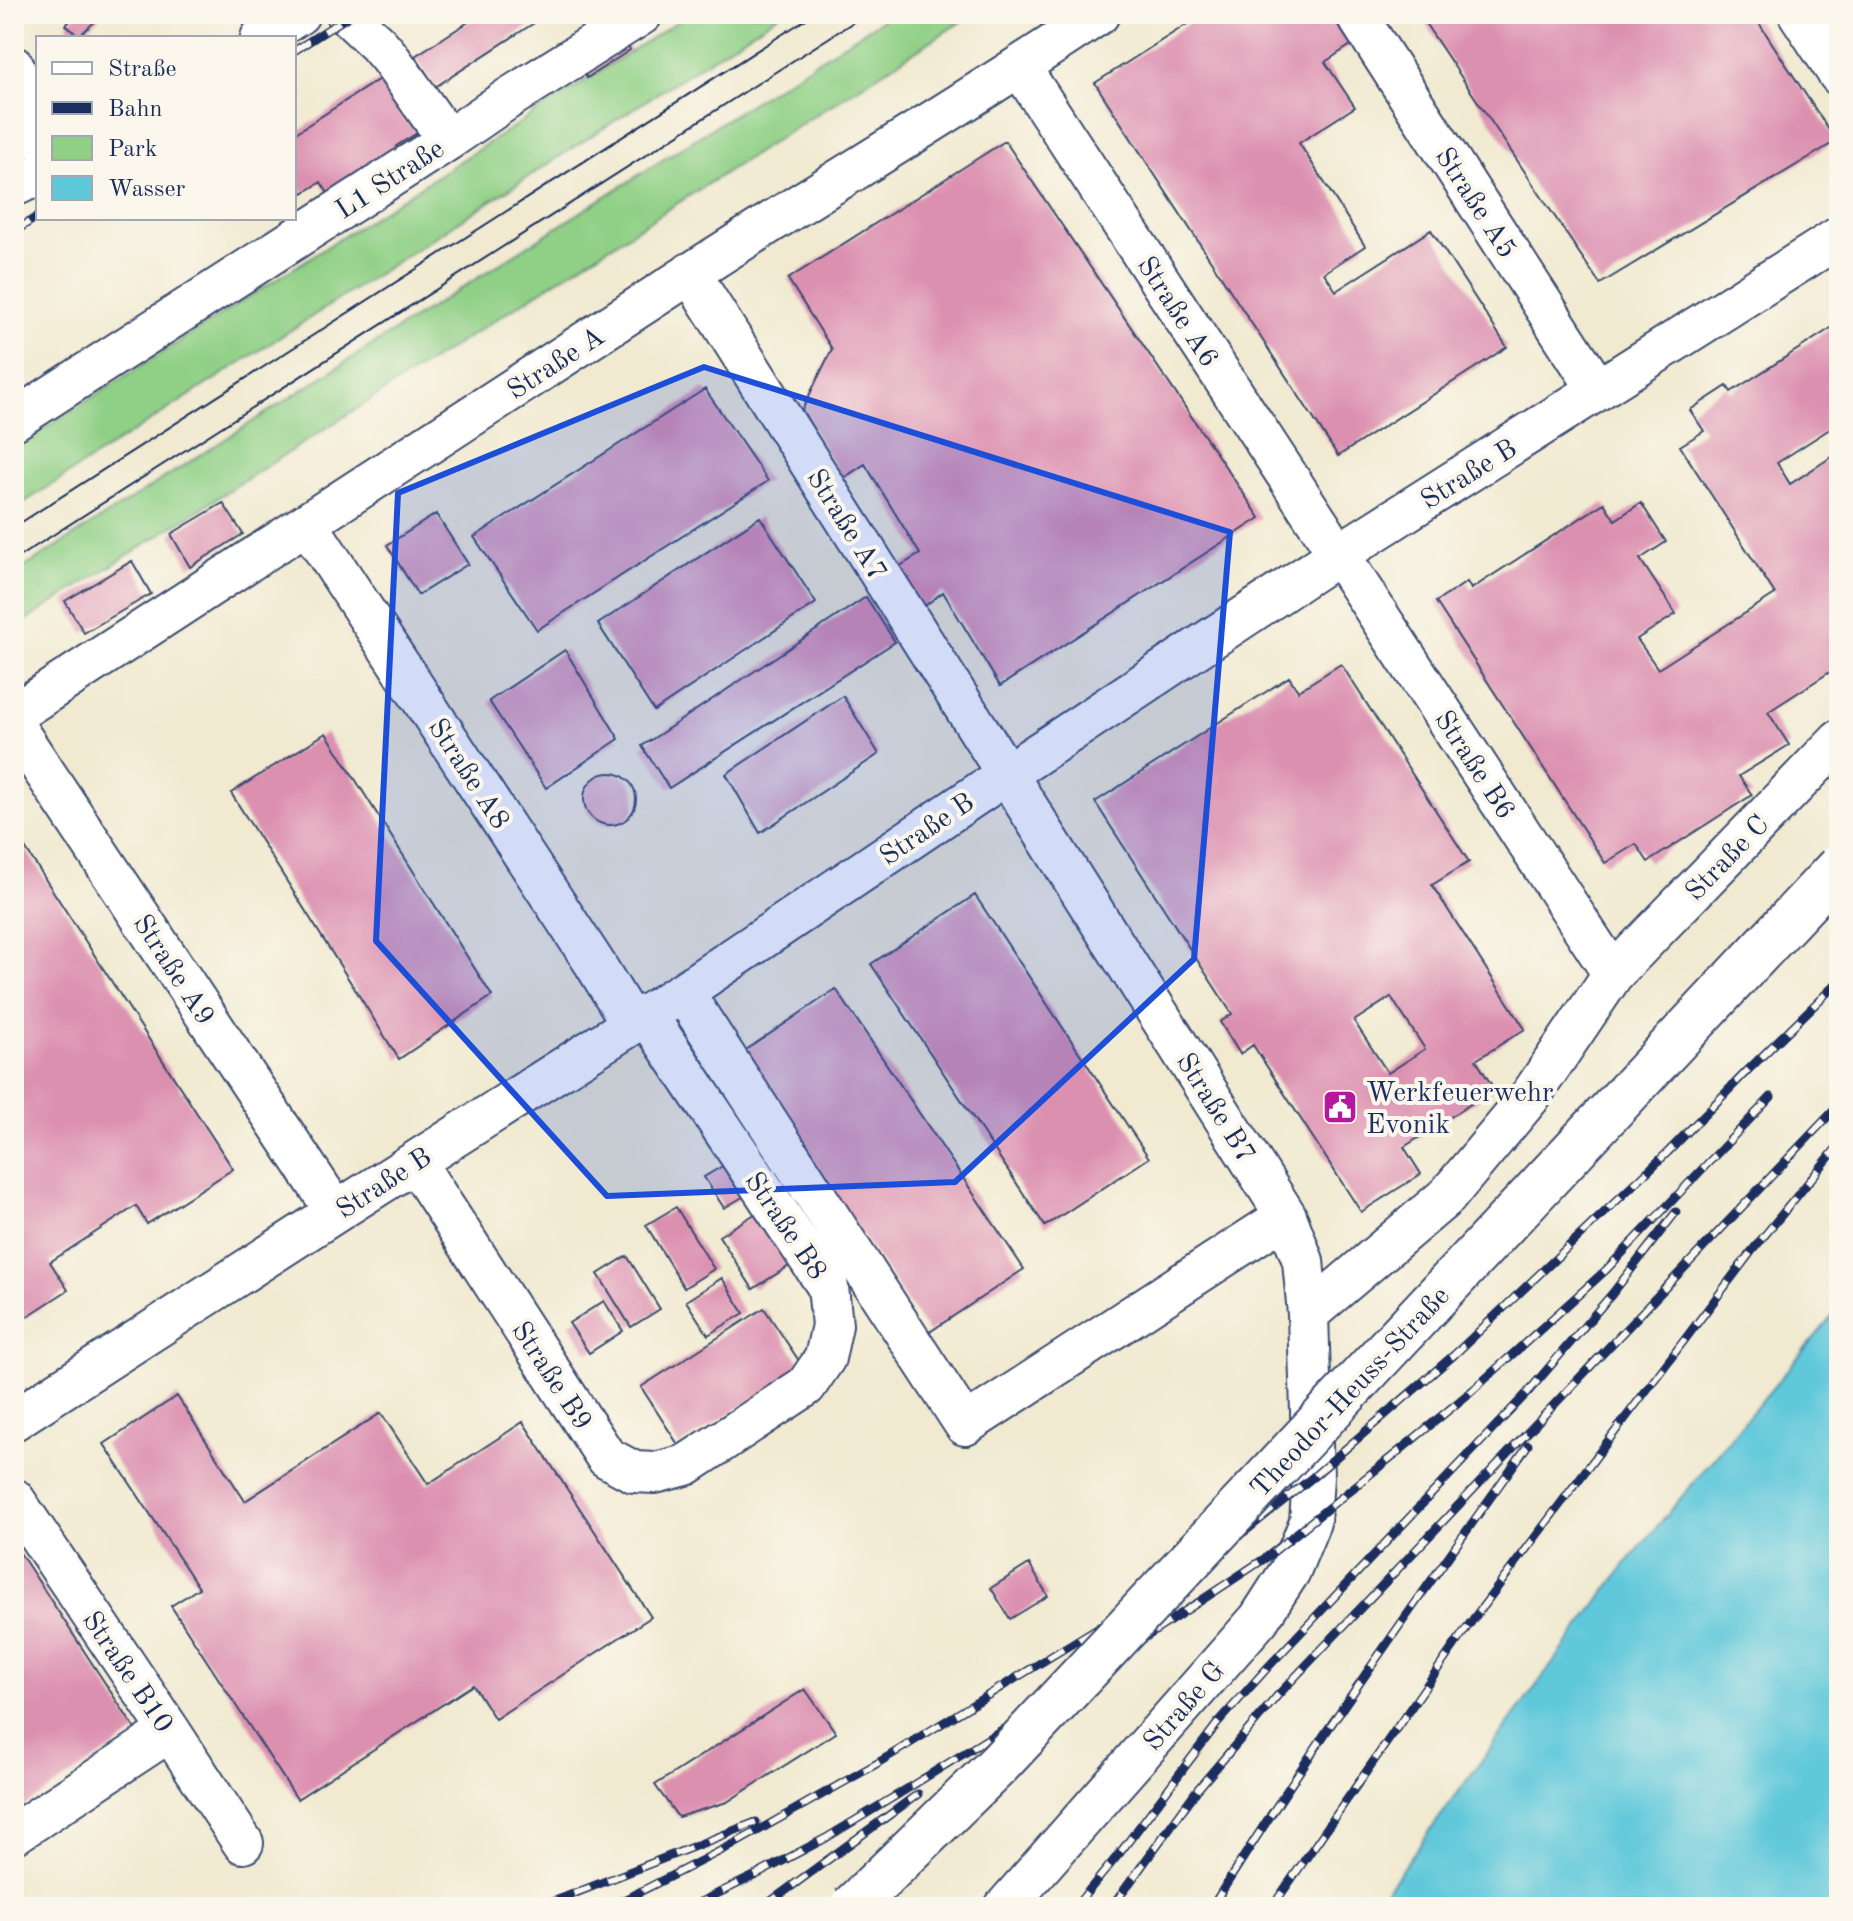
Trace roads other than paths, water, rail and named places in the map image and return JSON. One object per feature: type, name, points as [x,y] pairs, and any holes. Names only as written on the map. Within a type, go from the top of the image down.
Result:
[{"type":"main road","name":"Theodor-Heuss-Straße","points":[[852,1907],[999,1764],[1839,867]]},
{"type":"lane","points":[[264,36],[299,14]]},
{"type":"lane","points":[[346,14],[389,57],[448,140]]},
{"type":"lane","name":"L1 Straße","points":[[14,420],[642,14]]},
{"type":"lane","name":"Straße A","points":[[14,714],[690,273],[1020,67],[1099,14]]},
{"type":"lane","name":"Straße A5","points":[[1356,14],[1598,390]]},
{"type":"lane","points":[[1799,14],[1839,75]]},
{"type":"lane","points":[[14,67],[36,134]]},
{"type":"lane","name":"Straße A6","points":[[1020,67],[1339,554]]},
{"type":"lane","points":[[14,186],[36,176]]},
{"type":"lane","name":"Straße B","points":[[14,1420],[683,992],[1339,554],[1839,237]]},
{"type":"lane","name":"Straße A7","points":[[690,273],[1007,774]]},
{"type":"lane","name":"Straße A8","points":[[308,525],[587,951],[639,1019]]},
{"type":"lane","name":"Straße B6","points":[[1339,554],[1613,974]]},
{"type":"lane","name":"Straße A9","points":[[14,726],[336,1212]]},
{"type":"lane","name":"Straße C","points":[[1308,1314],[1447,1196],[1529,1098],[1613,974],[1839,740]]},
{"type":"lane","name":"Straße B7","points":[[1007,774],[1286,1216],[1303,1261],[1308,1314],[1313,1477]]},
{"type":"lane","points":[[683,992],[965,1425],[1286,1216]]},
{"type":"lane","name":"Straße B8","points":[[639,1019],[828,1287],[832,1325],[825,1358],[806,1386],[746,1426]]},
{"type":"lane","name":"Straße B9","points":[[415,1162],[606,1457],[634,1472],[655,1473],[686,1465],[746,1426]]},
{"type":"lane","name":"Straße G","points":[[1005,1907],[1259,1619],[1290,1571],[1310,1522],[1313,1477]]},
{"type":"lane","name":"Straße B10","points":[[14,1499],[243,1843]]},
{"type":"lane","points":[[14,1834],[170,1731]]},
{"type":"water","points":[[1839,1308],[1839,1907],[1374,1907],[1625,1565]]},
{"type":"tram line","points":[[14,527],[814,14]]},
{"type":"tram line","points":[[14,560],[866,14]]},
{"type":"railway","points":[[296,50],[352,14]]},
{"type":"railway","points":[[14,232],[36,217]]},
{"type":"railway","points":[[610,1907],[736,1843],[876,1764],[1177,1579],[1248,1529],[1454,1355],[1668,1152],[1839,981]]},
{"type":"railway","points":[[690,1907],[826,1838],[897,1795],[1058,1695],[1267,1557],[1473,1390],[1606,1270],[1771,1097]]},
{"type":"railway","points":[[1112,1907],[1197,1790],[1278,1695],[1839,1105]]},
{"type":"railway","points":[[1272,1907],[1465,1630],[1751,1252],[1839,1145]]},
{"type":"railway","points":[[1075,1907],[1217,1724],[1528,1392],[1612,1294],[1676,1212]]},
{"type":"railway","points":[[1212,1907],[1327,1731],[1528,1445]]},
{"type":"railway","points":[[763,1907],[918,1794]]},
{"type":"railway","points":[[540,1907],[756,1822]]},
{"type":"place","name":"Werkfeuerwehr Evonik","points":[[1340,1107]]}]
